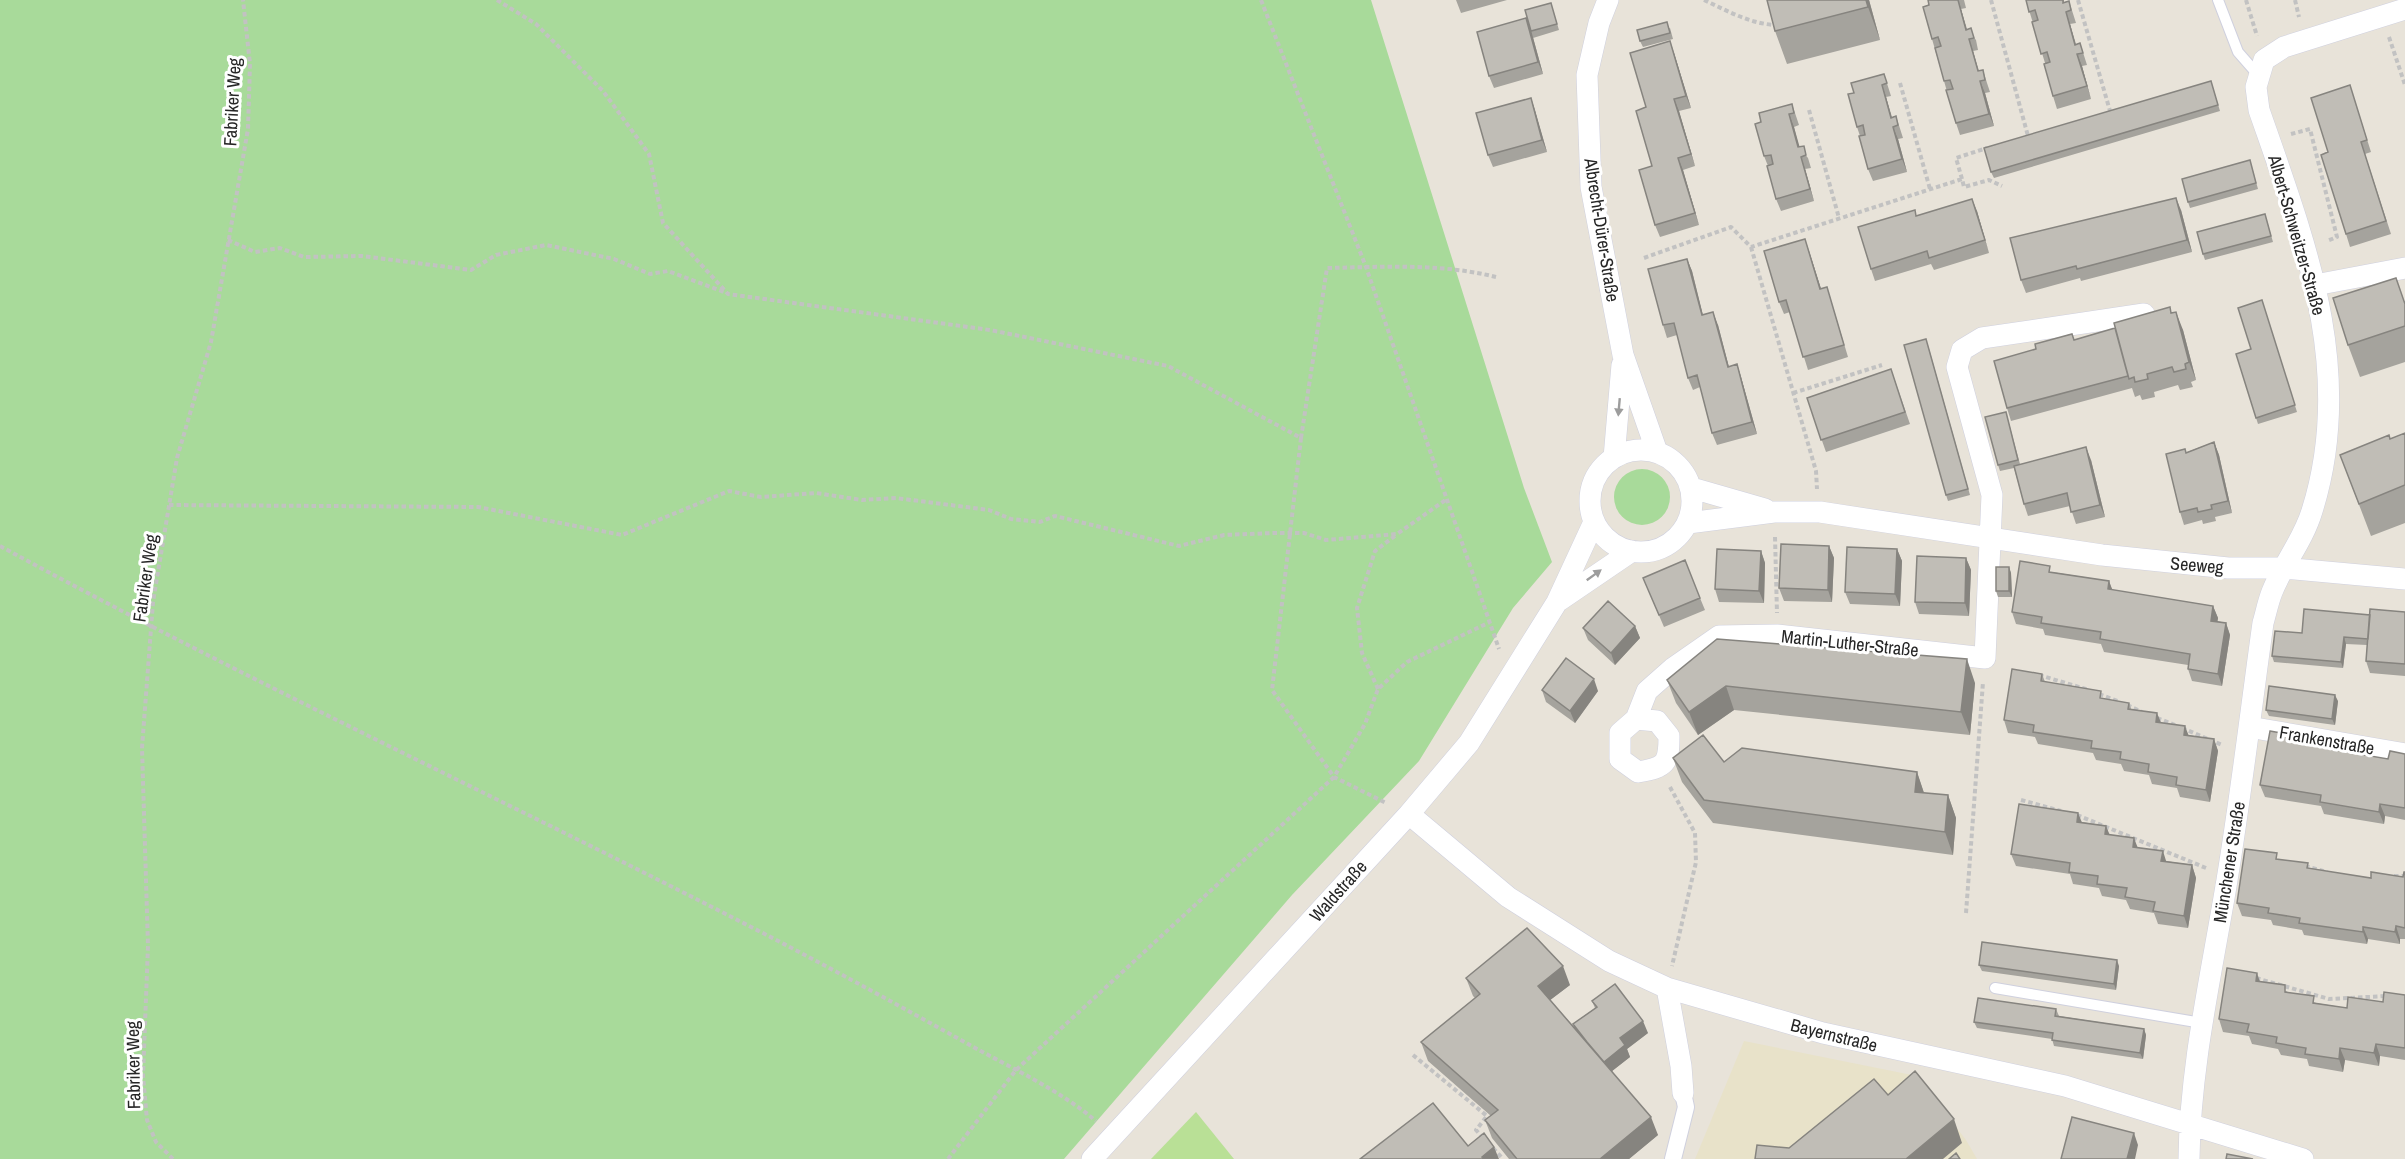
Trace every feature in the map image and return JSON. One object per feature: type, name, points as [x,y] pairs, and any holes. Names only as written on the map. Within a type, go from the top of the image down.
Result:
[{"type":"street","name":"Albrecht-Dürer-Straße","points":[[1608,0],[1599,23],[1587,75],[1591,187],[1623,355],[1657,452]]},
{"type":"street","points":[[2261,68],[2284,47],[2405,9]]},
{"type":"street","name":"Albert-Schweitzer-Straße","points":[[2261,68],[2256,87],[2259,110],[2315,285],[2328,351],[2331,413],[2325,457],[2313,511],[2302,538],[2284,568]]},
{"type":"street","points":[[2315,285],[2405,268]]},
{"type":"street","points":[[1985,658],[1992,495],[1957,367],[1962,350],[1982,338],[2144,314]]},
{"type":"street","name":"Albrecht-Dürer-Straße","points":[[1614,458],[1623,355]]},
{"type":"street","points":[[1639,449],[1657,452],[1672,459],[1685,472],[1692,488],[1693,505],[1688,523],[1678,537],[1664,547],[1648,552],[1632,551],[1617,546],[1604,536],[1594,522],[1590,506],[1591,490],[1597,475],[1622,453],[1639,449]]},
{"type":"street","name":"Seeweg","points":[[1692,488],[1774,512]]},
{"type":"street","name":"Seeweg","points":[[1688,523],[1774,512],[1820,512],[1990,540],[2102,555],[2228,568],[2284,568],[2405,579]]},
{"type":"street","name":"Waldstraße","points":[[1092,1159],[1409,814],[1469,743],[1557,602],[1594,522]]},
{"type":"street","name":"Waldstraße","points":[[1557,602],[1632,551]]},
{"type":"street","name":"Münchener Straße","points":[[2189,1159],[2190,1125],[2202,1023],[2228,877],[2263,623],[2272,593],[2284,568]]},
{"type":"street","name":"Martin-Luther-Straße","points":[[1659,768],[1638,772],[1620,759],[1620,733],[1636,719],[1647,691],[1673,668],[1719,636],[1777,635],[1985,658]]},
{"type":"street","points":[[1636,719],[1657,722],[1669,736],[1669,757],[1659,768]]},
{"type":"street","name":"Frankenstraße","points":[[2249,727],[2405,754]]},
{"type":"street","name":"Bayernstraße","points":[[1409,814],[1508,897],[1609,961],[1667,988],[1823,1033],[2065,1086],[2303,1159]]},
{"type":"street","points":[[1667,988],[1686,1107],[1673,1159]]},
{"type":"lane","points":[[2218,0],[2238,52],[2261,68]]},
{"type":"lane","points":[[1995,988],[2202,1023]]},
{"type":"path","name":"Fabriker Weg","points":[[173,1159],[156,1142],[147,1120],[142,1076],[148,946],[142,748],[151,628],[177,458],[211,342],[248,129],[250,64],[243,0]]},
{"type":"path","points":[[497,0],[536,24],[603,92],[649,154],[663,223],[728,294]]},
{"type":"path","points":[[1261,0],[1366,267],[1510,678]]},
{"type":"path","points":[[1704,0],[1761,24],[1786,23]]},
{"type":"path","points":[[1991,0],[2028,136]]},
{"type":"path","points":[[2078,0],[2110,111],[2100,114]]},
{"type":"path","points":[[2246,0],[2261,68]]},
{"type":"path","points":[[2383,16],[2405,85]]},
{"type":"path","points":[[1900,83],[1930,189]]},
{"type":"path","points":[[1809,110],[1839,218]]},
{"type":"path","points":[[2270,140],[2310,129],[2337,237],[2304,250]]},
{"type":"path","points":[[2018,139],[2038,133]]},
{"type":"path","points":[[1997,145],[1956,158],[1964,187],[1989,180],[2002,186]]},
{"type":"path","points":[[1751,246],[1962,179]]},
{"type":"path","points":[[1644,258],[1731,227],[1751,246],[1816,471]]},
{"type":"path","points":[[228,240],[255,252],[280,248],[304,256],[362,256],[471,270],[496,255],[546,245],[614,258],[650,274],[668,271],[699,280],[728,294],[990,330],[1168,366],[1300,438]]},
{"type":"path","points":[[1409,814],[1334,777],[1272,690],[1300,438],[1327,268],[1460,268],[1496,277]]},
{"type":"path","points":[[1793,393],[1882,365]]},
{"type":"path","points":[[169,505],[478,507],[622,535],[729,491],[761,497],[816,493],[862,500],[896,498],[989,510],[1011,519],[1040,522],[1055,516],[1179,546],[1224,535],[1304,533],[1326,540],[1397,534]]},
{"type":"path","points":[[1378,689],[1362,653],[1357,608],[1375,551],[1447,499]]},
{"type":"path","points":[[1774,512],[1777,635]]},
{"type":"path","points":[[0,546],[151,628],[555,826],[829,967],[1016,1070],[1078,1107],[1113,1136]]},
{"type":"path","points":[[948,1159],[1016,1070],[1334,777],[1365,724],[1378,689],[1407,662],[1490,622]]},
{"type":"path","points":[[1966,913],[1985,658]]},
{"type":"path","points":[[2038,675],[2080,686],[2245,754]]},
{"type":"path","points":[[1659,768],[1695,833],[1696,862],[1667,988]]},
{"type":"path","points":[[2021,800],[2088,818],[2228,877]]},
{"type":"path","points":[[2296,864],[2338,875]]},
{"type":"path","points":[[2383,876],[2405,876]]},
{"type":"path","points":[[2212,965],[2330,999],[2394,996]]},
{"type":"path","points":[[1413,1056],[1486,1116],[1476,1130],[1503,1159]]},
{"type":"shaded area","points":[[1744,1041],[1917,1076],[1966,1140],[1977,1159],[1695,1159]]},
{"type":"green space","points":[[0,0],[1371,0],[1524,488],[1552,562],[1513,608],[1419,761],[1292,895],[1064,1159],[0,1159]]},
{"type":"green space","points":[[1637,469],[1647,469],[1662,477],[1668,486],[1670,497],[1668,508],[1662,517],[1647,525],[1637,525],[1626,520],[1619,513],[1614,502],[1614,492],[1619,481],[1626,474]]},
{"type":"green space","points":[[1196,1112],[1234,1159],[1151,1159]]},
{"type":"building","points":[[1767,0],[1866,0],[1868,7],[1775,31]]},
{"type":"building","points":[[1928,0],[1958,0],[1966,30],[1971,28],[1974,38],[1969,39],[1978,71],[1983,70],[1985,80],[1980,81],[1989,114],[1956,123],[1946,90],[1953,89],[1950,80],[1944,81],[1935,48],[1941,46],[1938,37],[1932,39],[1923,7],[1929,5]]},
{"type":"building","points":[[2026,0],[2063,0],[2063,3],[2069,1],[2071,10],[2066,12],[2075,45],[2080,43],[2083,53],[2077,54],[2087,86],[2053,96],[2044,64],[2050,62],[2047,52],[2041,54],[2032,22],[2038,20],[2035,10],[2029,12]]},
{"type":"building","points":[[1551,3],[1557,24],[1531,31],[1525,10]]},
{"type":"building","points":[[1526,18],[1538,62],[1489,76],[1477,32]]},
{"type":"building","points":[[1667,22],[1670,33],[1640,41],[1637,30]]},
{"type":"building","points":[[1670,41],[1686,96],[1674,99],[1691,154],[1678,158],[1695,213],[1655,225],[1639,170],[1652,166],[1636,111],[1646,107],[1630,53]]},
{"type":"building","points":[[1884,74],[1887,83],[1882,85],[1891,118],[1896,116],[1898,125],[1893,127],[1902,159],[1868,169],[1859,136],[1865,135],[1863,125],[1857,127],[1848,94],[1854,93],[1851,83]]},
{"type":"building","points":[[2211,81],[2218,105],[1991,172],[1984,148]]},
{"type":"building","points":[[2350,85],[2367,140],[2361,142],[2386,221],[2346,234],[2321,155],[2328,152],[2311,98]]},
{"type":"building","points":[[1531,98],[1542,140],[1488,155],[1476,113]]},
{"type":"building","points":[[1792,104],[1794,113],[1789,114],[1798,147],[1804,146],[1806,155],[1801,157],[1810,189],[1776,199],[1767,166],[1773,164],[1771,155],[1764,156],[1755,124],[1761,122],[1759,113]]},
{"type":"building","points":[[2250,160],[2256,183],[2188,202],[2182,179]]},
{"type":"building","points":[[2176,198],[2187,240],[2077,269],[2076,266],[2021,280],[2010,238]]},
{"type":"building","points":[[1972,199],[1985,240],[1929,258],[1927,251],[1871,269],[1858,227],[1915,210],[1916,216]]},
{"type":"building","points":[[2265,214],[2271,236],[2203,254],[2197,232]]},
{"type":"building","points":[[1805,239],[1820,289],[1827,287],[1844,345],[1803,357],[1786,300],[1779,302],[1764,251]]},
{"type":"building","points":[[1687,259],[1702,315],[1713,312],[1728,367],[1737,364],[1752,422],[1712,433],[1697,375],[1688,378],[1674,323],[1663,325],[1648,269]]},
{"type":"building","points":[[2396,278],[2405,304],[2405,326],[2348,345],[2333,298]]},
{"type":"building","points":[[2262,300],[2295,405],[2256,418],[2236,354],[2251,349],[2238,308]]},
{"type":"building","points":[[2170,307],[2171,313],[2176,312],[2189,362],[2185,364],[2186,369],[2174,372],[2172,367],[2147,374],[2148,379],[2135,382],[2134,377],[2129,379],[2114,323]]},
{"type":"building","points":[[2115,328],[2128,376],[2007,408],[1994,361],[2036,349],[2035,344],[2072,334],[2074,340]]},
{"type":"building","points":[[1926,339],[1968,489],[1946,495],[1904,345]]},
{"type":"building","points":[[1891,369],[1905,412],[1821,440],[1807,398]]},
{"type":"building","points":[[2006,412],[2018,460],[1998,465],[1985,417]]},
{"type":"building","points":[[2405,433],[2405,485],[2359,504],[2340,455],[2389,435],[2390,439]]},
{"type":"building","points":[[2214,442],[2228,501],[2211,505],[2212,509],[2198,512],[2197,508],[2180,512],[2166,454],[2185,449],[2186,453]]},
{"type":"building","points":[[2086,447],[2100,505],[2071,512],[2067,493],[2024,504],[2014,466]]},
{"type":"building","points":[[1781,544],[1829,546],[1828,590],[1779,588]]},
{"type":"building","points":[[1847,547],[1897,549],[1895,594],[1845,592]]},
{"type":"building","points":[[1717,549],[1761,551],[1759,591],[1715,589]]},
{"type":"building","points":[[1917,556],[1966,558],[1965,603],[1915,602]]},
{"type":"building","points":[[1685,560],[1700,598],[1659,615],[1643,578]]},
{"type":"building","points":[[2020,561],[2050,566],[2049,572],[2109,581],[2108,589],[2213,606],[2211,621],[2226,623],[2218,674],[2188,669],[2190,654],[2100,639],[2101,632],[2041,623],[2042,617],[2012,612]]},
{"type":"building","points":[[1996,567],[2009,567],[2009,591],[1996,591]]},
{"type":"building","points":[[1608,601],[1635,626],[1611,653],[1583,628]]},
{"type":"building","points":[[2304,609],[2370,615],[2368,639],[2344,637],[2341,662],[2272,656],[2275,631],[2302,633]]},
{"type":"building","points":[[2370,609],[2405,612],[2405,664],[2366,661]]},
{"type":"building","points":[[1717,639],[1967,659],[1961,712],[1726,686],[1689,712],[1667,680]]},
{"type":"building","points":[[1566,658],[1594,679],[1570,711],[1542,690]]},
{"type":"building","points":[[2012,669],[2042,674],[2041,681],[2101,691],[2100,698],[2129,703],[2128,709],[2157,713],[2156,722],[2185,726],[2184,735],[2214,739],[2206,790],[2176,785],[2177,777],[2148,772],[2149,764],[2120,759],[2121,752],[2091,748],[2092,741],[2033,732],[2034,725],[2004,720]]},
{"type":"building","points":[[2269,686],[2335,695],[2332,719],[2266,710]]},
{"type":"building","points":[[2270,731],[2330,742],[2329,749],[2388,759],[2390,751],[2405,754],[2405,808],[2380,804],[2379,812],[2320,802],[2321,795],[2260,785]]},
{"type":"building","points":[[1703,735],[1724,762],[1742,748],[1917,772],[1915,792],[1948,795],[1945,832],[1704,800],[1673,758]]},
{"type":"building","points":[[2019,804],[2078,813],[2077,822],[2106,826],[2105,834],[2134,838],[2133,847],[2163,851],[2161,861],[2192,865],[2184,916],[2153,911],[2155,902],[2125,897],[2127,888],[2097,884],[2098,876],[2069,872],[2070,863],[2011,854]]},
{"type":"building","points":[[2245,849],[2277,853],[2276,859],[2308,863],[2307,868],[2371,878],[2371,872],[2403,877],[2405,872],[2405,928],[2396,926],[2395,932],[2363,927],[2363,932],[2299,923],[2300,918],[2268,913],[2269,908],[2237,903]]},
{"type":"building","points":[[1527,928],[1563,966],[1538,986],[1651,1117],[1600,1159],[1517,1159],[1485,1120],[1498,1110],[1421,1042],[1480,994],[1466,978]]},
{"type":"building","points":[[1982,942],[2117,960],[2114,984],[1979,965]]},
{"type":"building","points":[[2227,968],[2257,973],[2256,981],[2285,985],[2285,992],[2314,996],[2313,1003],[2347,1008],[2348,997],[2383,1002],[2384,992],[2405,995],[2405,1048],[2376,1044],[2374,1053],[2340,1048],[2339,1059],[2305,1054],[2306,1048],[2276,1043],[2277,1037],[2247,1032],[2249,1024],[2219,1019]]},
{"type":"building","points":[[1615,984],[1643,1021],[1620,1038],[1625,1045],[1604,1062],[1573,1024],[1597,1007],[1592,1001]]},
{"type":"building","points":[[1978,998],[2056,1009],[2055,1016],[2144,1029],[2140,1053],[2052,1040],[2053,1033],[1974,1022]]},
{"type":"building","points":[[1915,1071],[1954,1119],[1906,1159],[1755,1159],[1757,1145],[1789,1148],[1874,1079],[1888,1095]]},
{"type":"building","points":[[1433,1103],[1468,1146],[1484,1133],[1494,1147],[1482,1157],[1484,1159],[1360,1159]]},
{"type":"building","points":[[2072,1117],[2134,1133],[2127,1159],[2061,1159]]},
{"type":"building","points":[[1956,1153],[1960,1159],[1949,1159]]},
{"type":"building","points":[[2227,1154],[2253,1159],[2226,1159]]}]
